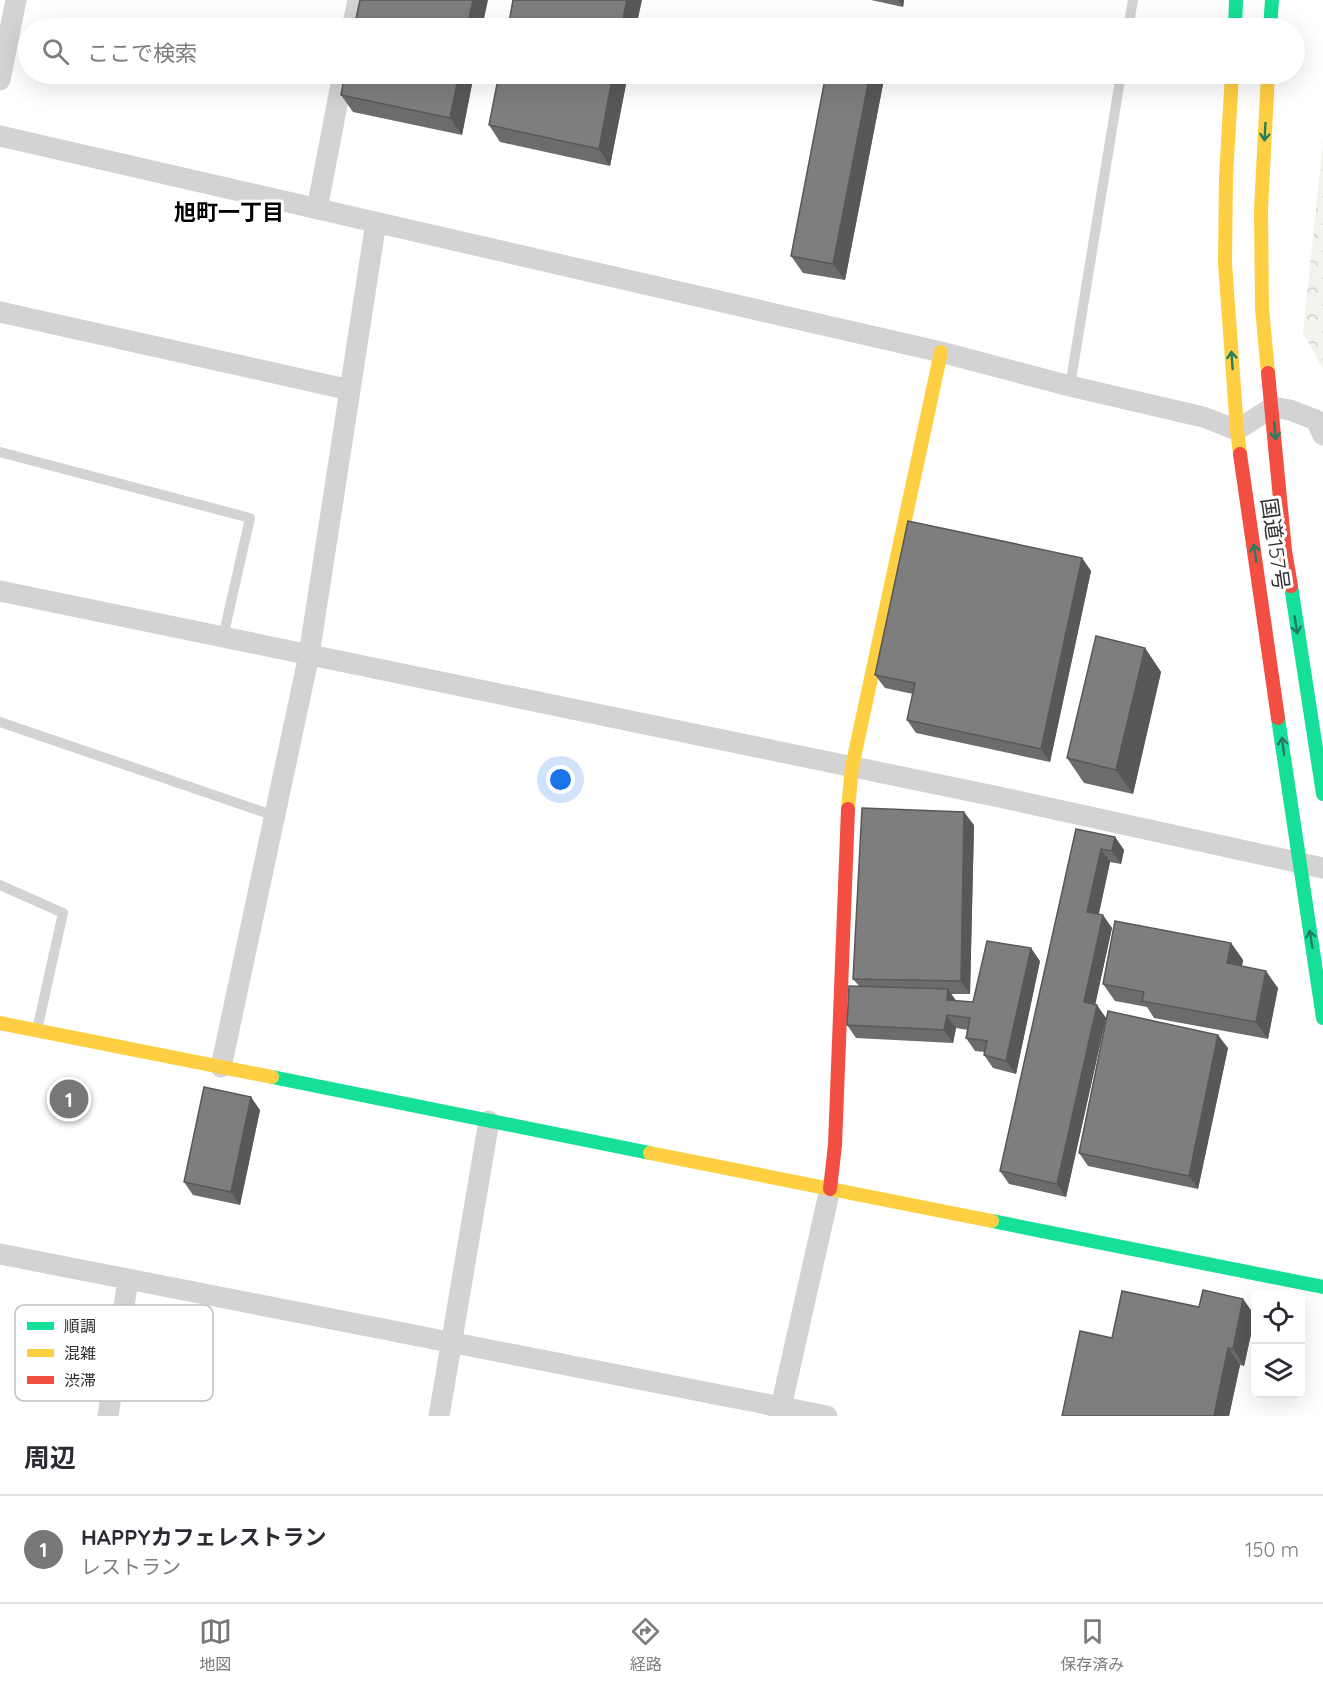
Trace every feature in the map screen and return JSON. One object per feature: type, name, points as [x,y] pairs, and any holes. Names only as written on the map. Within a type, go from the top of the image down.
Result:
[{"type":"main road","points":[[1235,18],[1236,0]]},
{"type":"main road","points":[[1271,18],[1272,0]]},
{"type":"main road","name":"国道157号","points":[[1231,84],[1226,177],[1225,263],[1237,429],[1323,1018]]},
{"type":"main road","name":"国道157号","points":[[1267,84],[1261,208],[1262,308],[1285,551],[1323,794]]},
{"type":"main road","points":[[830,1189],[835,1145],[846,835],[852,767],[940,352]]},
{"type":"main road","points":[[0,1023],[1323,1287]]},
{"type":"street","points":[[0,80],[16,0]]},
{"type":"street","points":[[354,18],[358,0]]},
{"type":"street","points":[[317,208],[342,84]]},
{"type":"street","points":[[0,136],[940,352],[1070,386],[1203,417],[1237,429],[1273,407],[1290,410],[1316,420],[1323,435]]},
{"type":"street","points":[[221,1067],[309,655],[376,222]]},
{"type":"street","points":[[0,312],[350,390]]},
{"type":"street","points":[[0,591],[1004,798],[1323,868]]},
{"type":"street","points":[[439,1416],[489,1121]]},
{"type":"street","points":[[780,1412],[830,1189]]},
{"type":"street","points":[[0,1254],[451,1343],[780,1412],[827,1416]]},
{"type":"street","points":[[124,1305],[128,1279]]},
{"type":"street","points":[[108,1416],[110,1401]]},
{"type":"lane","points":[[1130,18],[1133,0]]},
{"type":"lane","points":[[1070,386],[1118,84]]},
{"type":"lane","points":[[0,452],[250,518],[223,637]]},
{"type":"lane","points":[[0,722],[275,816]]},
{"type":"lane","points":[[0,885],[63,913],[37,1030]]},
{"type":"green space","points":[[1323,142],[1323,369],[1303,333]]},
{"type":"building","points":[[360,0],[473,0],[469,18],[356,18]]},
{"type":"building","points":[[513,0],[627,0],[623,18],[510,18]]},
{"type":"building","points":[[343,84],[457,84],[450,118],[341,95]]},
{"type":"building","points":[[497,84],[611,84],[599,149],[489,125]]},
{"type":"building","points":[[824,84],[868,84],[833,264],[791,256]]},
{"type":"building","points":[[908,521],[1082,558],[1041,749],[907,720],[915,683],[875,675]]},
{"type":"building","points":[[1096,636],[1145,648],[1116,770],[1067,758]]},
{"type":"building","points":[[862,808],[964,812],[961,981],[853,979]]},
{"type":"building","points":[[1076,829],[1115,837],[1112,851],[1101,849],[1087,912],[1103,915],[1084,1002],[1097,1005],[1057,1184],[1000,1171]]},
{"type":"building","points":[[1115,921],[1231,943],[1227,963],[1266,971],[1256,1022],[1142,1001],[1144,992],[1103,984]]},
{"type":"building","points":[[987,941],[1031,948],[1006,1061],[984,1055],[987,1041],[966,1038],[970,1018],[947,1015],[944,1030],[847,1025],[849,986],[948,989],[947,1000],[973,1002]]},
{"type":"building","points":[[1108,1011],[1218,1035],[1189,1176],[1079,1153]]},
{"type":"building","points":[[204,1087],[251,1097],[231,1192],[184,1182]]},
{"type":"building","points":[[1203,1290],[1243,1299],[1233,1349],[1228,1348],[1214,1416],[1062,1416],[1080,1331],[1112,1338],[1122,1291],[1199,1307]]},
{"type":"traffic: fast","points":[[1235,18],[1236,0]]},
{"type":"traffic: fast","points":[[1271,18],[1272,0]]},
{"type":"traffic: fast","points":[[1291,586],[1323,794]]},
{"type":"traffic: fast","points":[[1278,718],[1323,1018]]},
{"type":"traffic: fast","points":[[272,1077],[650,1153]]},
{"type":"traffic: fast","points":[[992,1221],[1323,1287]]},
{"type":"traffic: slow","points":[[1231,84],[1226,177],[1225,263],[1240,454]]},
{"type":"traffic: slow","points":[[1267,84],[1261,209],[1262,308],[1268,373]]},
{"type":"traffic: slow","points":[[848,809],[852,767],[941,352]]},
{"type":"traffic: slow","points":[[0,1023],[272,1077]]},
{"type":"traffic: slow","points":[[650,1153],[992,1221]]},
{"type":"traffic: jam","points":[[1268,373],[1285,551],[1291,586]]},
{"type":"traffic: jam","points":[[1240,454],[1278,718]]},
{"type":"traffic: jam","points":[[830,1189],[835,1145],[848,809]]},
{"type":"place","name":"HAPPYカフェレストラン","points":[[69,1099]]},
{"type":"district","name":"旭町一丁目","points":[[229,212]]}]
